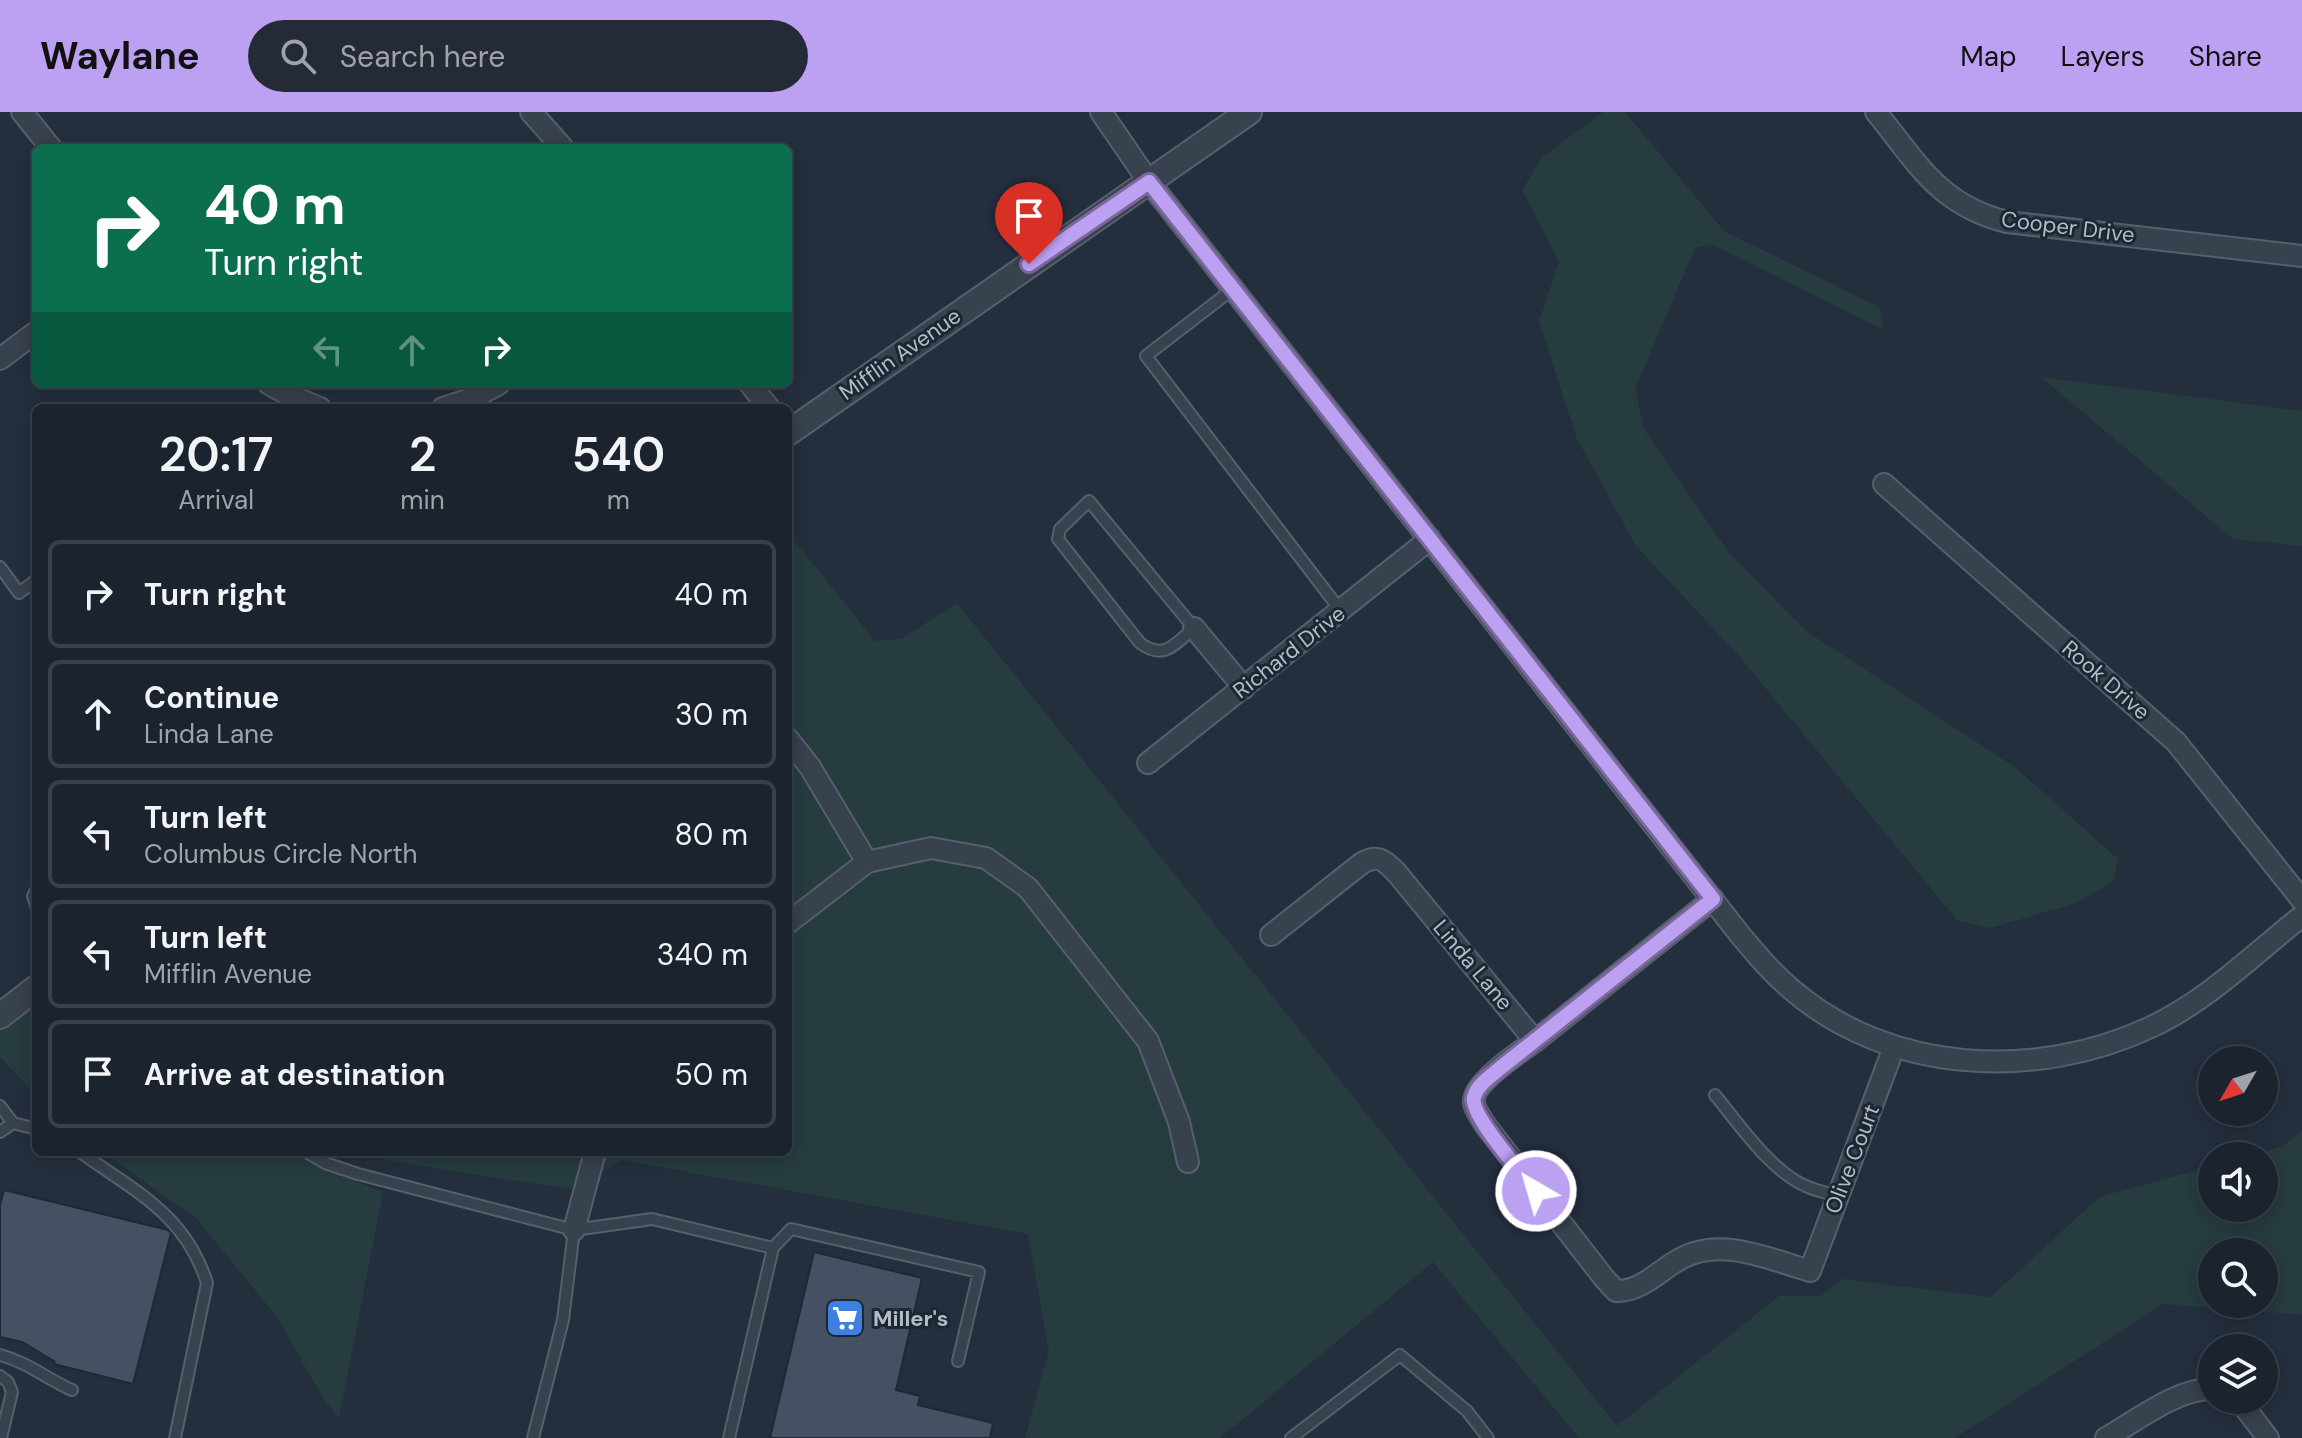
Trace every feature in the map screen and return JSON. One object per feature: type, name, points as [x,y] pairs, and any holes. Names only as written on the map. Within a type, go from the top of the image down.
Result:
[{"type":"street","points":[[22,112],[48,144]]},
{"type":"street","points":[[531,112],[559,144]]},
{"type":"street","points":[[1101,112],[1149,182],[1233,289],[1713,899],[1771,971],[1792,991],[1856,1031],[1894,1047],[1936,1057],[2001,1062],[2046,1059],[2089,1051],[2152,1027],[2201,996],[2302,916]]},
{"type":"street","name":"Mifflin Avenue","points":[[792,429],[1249,112]]},
{"type":"street","name":"Cooper Drive","points":[[1876,112],[1947,196],[1987,217],[2007,222],[2302,256]]},
{"type":"street","points":[[1,355],[32,335]]},
{"type":"street","points":[[278,388],[312,404]]},
{"type":"street","points":[[455,404],[492,388]]},
{"type":"street","points":[[753,388],[766,404]]},
{"type":"street","name":"Rook Drive","points":[[1884,484],[2176,742],[2302,900]]},
{"type":"street","name":"Richard Drive","points":[[1148,763],[1430,539]]},
{"type":"street","points":[[1194,628],[1244,688]]},
{"type":"street","points":[[792,744],[810,767],[867,862]]},
{"type":"street","points":[[792,920],[867,862],[931,848],[986,858],[1028,888],[1148,1041],[1179,1122],[1188,1162]]},
{"type":"street","name":"Linda Lane","points":[[1271,935],[1362,863],[1371,858],[1382,859],[1535,1041]]},
{"type":"street","points":[[1535,1041],[1713,899]]},
{"type":"street","points":[[0,1016],[32,991]]},
{"type":"street","name":"Olive Court","points":[[1535,1041],[1482,1083],[1474,1096],[1474,1105],[1486,1126],[1616,1291],[1629,1291],[1684,1256],[1715,1248],[1760,1256],[1810,1271],[1894,1047]]},
{"type":"street","points":[[574,1230],[594,1156]]},
{"type":"street","points":[[2106,1438],[2177,1397],[2198,1389]]},
{"type":"street","points":[[2250,1414],[2268,1438]]},
{"type":"lane","points":[[1233,289],[1146,356],[1341,611]]},
{"type":"lane","points":[[1089,501],[1194,628],[1171,647],[1161,651],[1151,651],[1140,643],[1065,549],[1058,539],[1060,529],[1089,501]]},
{"type":"lane","points":[[0,567],[19,593],[32,583]]},
{"type":"lane","points":[[1715,1095],[1787,1175],[1807,1187],[1838,1196]]},
{"type":"lane","points":[[0,1106],[13,1123],[32,1128]]},
{"type":"lane","points":[[0,1132],[13,1123]]},
{"type":"lane","points":[[86,1156],[170,1217],[190,1242],[201,1264],[207,1283],[175,1438]]},
{"type":"lane","points":[[313,1156],[358,1174],[574,1230],[652,1219],[773,1248]]},
{"type":"lane","points":[[729,1438],[773,1248],[791,1229],[979,1272],[958,1361]]},
{"type":"lane","points":[[533,1438],[563,1320],[574,1230]]},
{"type":"lane","points":[[0,1355],[21,1360],[48,1379],[72,1390]]},
{"type":"lane","points":[[1291,1438],[1400,1355],[1467,1411],[1488,1438]]},
{"type":"lane","points":[[0,1376],[8,1382],[1,1438]]},
{"type":"green space","points":[[1603,112],[1625,112],[1724,231],[1879,307],[1884,330],[1711,244],[1695,248],[1635,389],[1644,429],[1729,553],[1806,631],[2015,767],[2118,859],[2114,881],[2076,903],[1990,928],[1957,920],[1739,656],[1636,546],[1577,439],[1539,321],[1559,262],[1522,190],[1541,158]]},
{"type":"green space","points":[[2041,377],[2302,411],[2302,546],[2233,539]]},
{"type":"green space","points":[[792,538],[875,641],[901,639],[957,603],[1617,1426],[1779,1296],[1820,1296],[1842,1279],[1991,1297],[2099,1197],[2198,1170],[2198,1222],[2278,1222],[2278,1148],[2302,1131],[2302,1315],[2278,1313],[2278,1238],[2198,1238],[2198,1307],[2163,1304],[1955,1438],[1579,1438],[1433,1262],[1220,1438],[1025,1438],[1049,1351],[1028,1234],[622,1160],[570,1189],[390,1161],[377,1156],[792,1156]]},
{"type":"green space","points":[[32,996],[32,1091],[0,1057],[0,1019]]},
{"type":"green space","points":[[109,1156],[299,1156],[383,1192],[339,1419],[321,1395],[277,1317],[196,1218]]},
{"type":"building","points":[[4,1190],[171,1233],[133,1384],[54,1364],[22,1342],[0,1337],[0,1205]]},
{"type":"building","points":[[814,1252],[922,1278],[896,1390],[920,1396],[918,1405],[993,1423],[990,1438],[770,1438]]},
{"type":"place","name":"Miller's","points":[[845,1318]]},
{"type":"route","points":[[1029,264],[1149,182],[1713,899],[1482,1083],[1474,1096],[1474,1105],[1486,1126],[1536,1191]]}]
